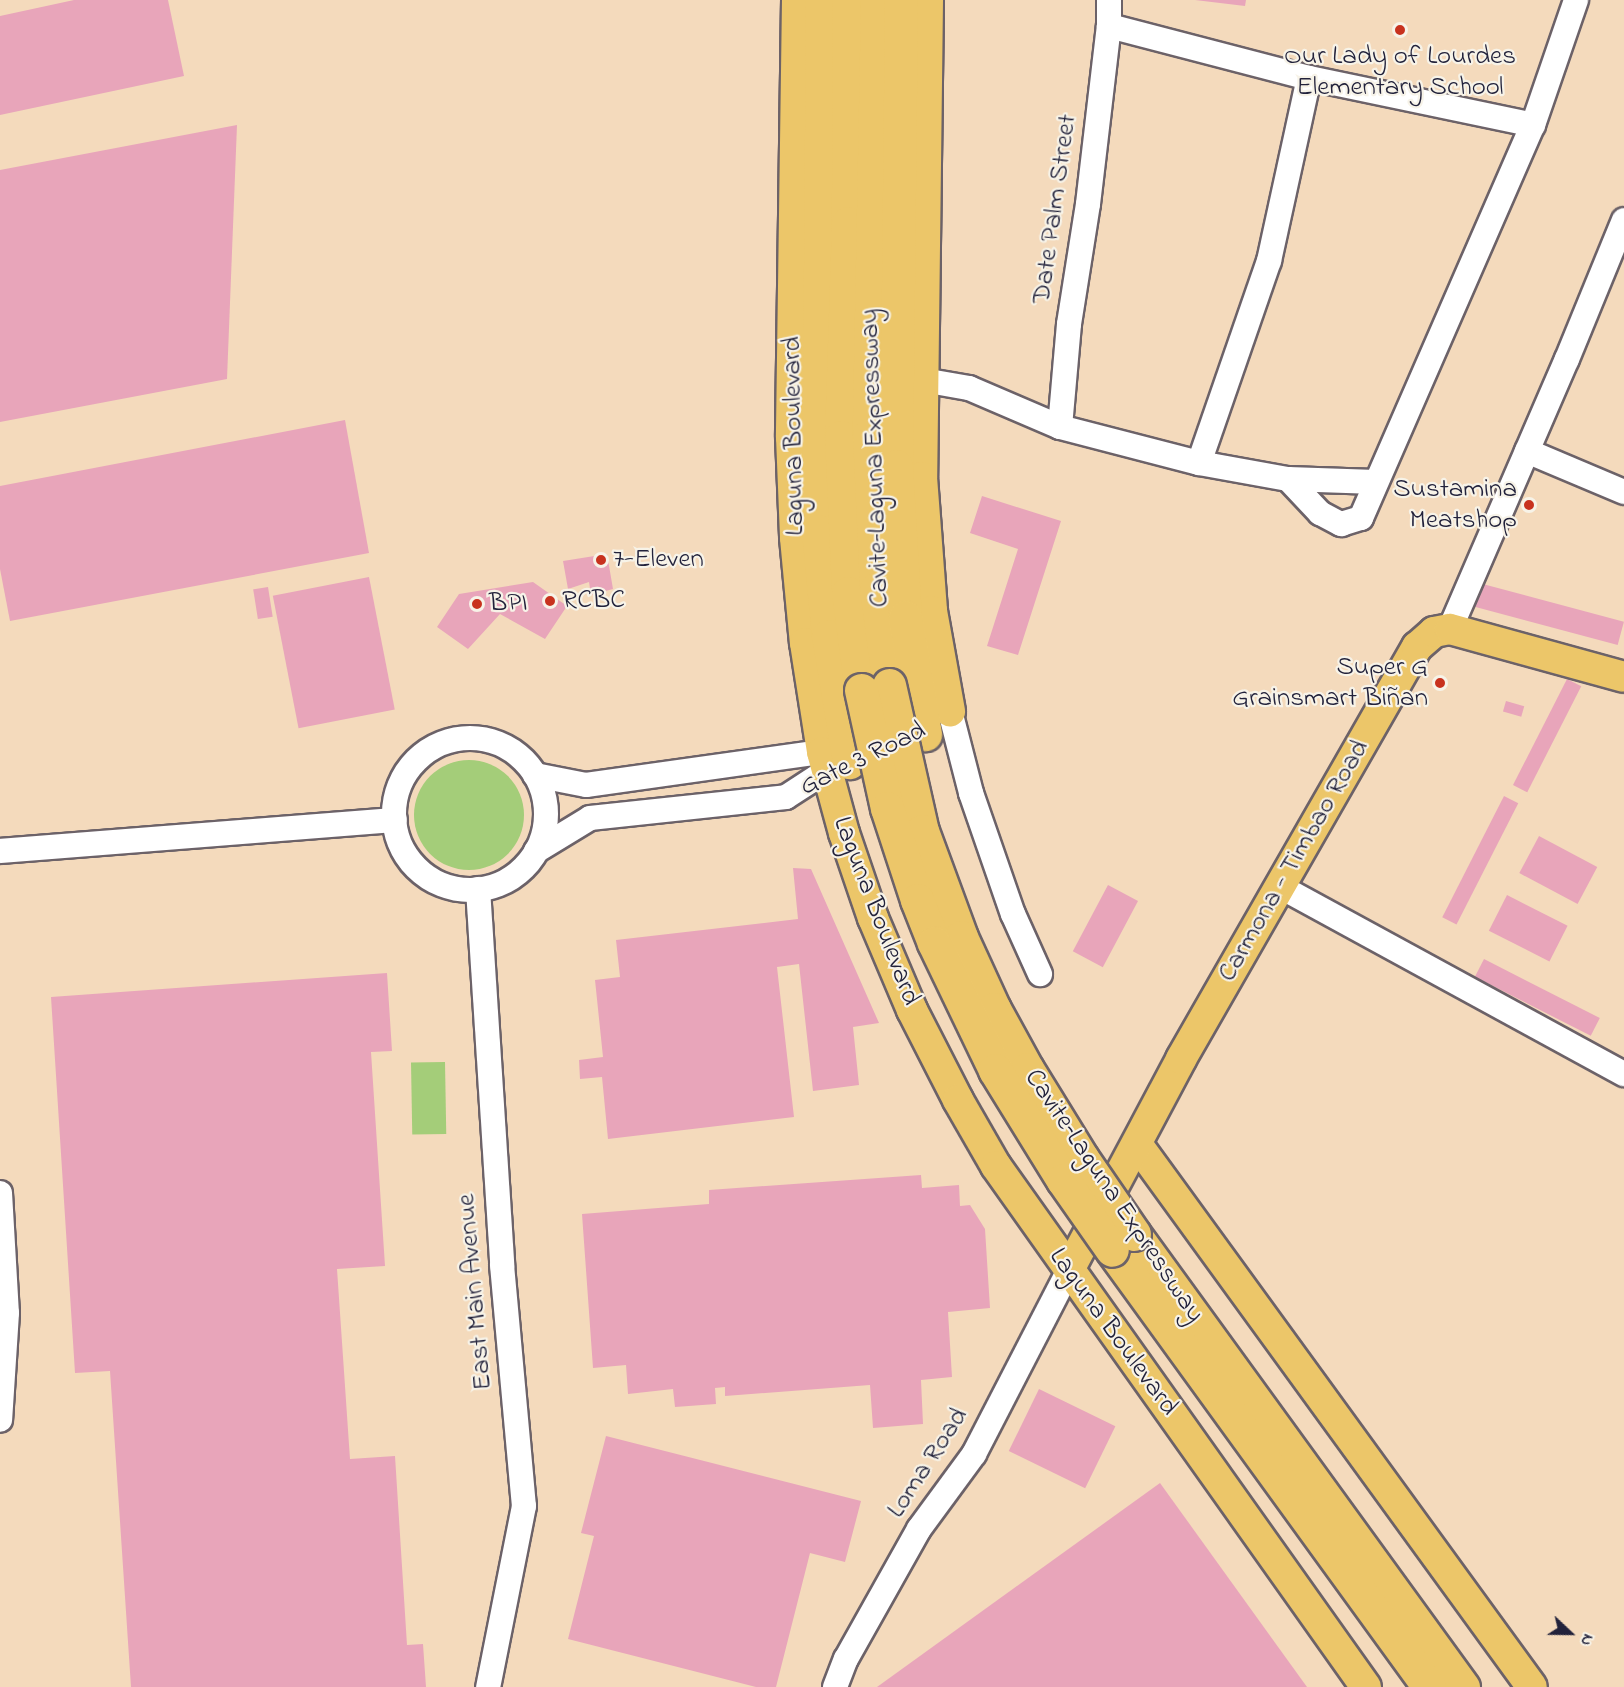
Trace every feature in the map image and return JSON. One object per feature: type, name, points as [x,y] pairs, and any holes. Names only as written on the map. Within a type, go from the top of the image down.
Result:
[{"type":"highway","points":[[822,0],[817,508],[835,757]]},
{"type":"highway","name":"Cavite–Laguna Expressway","points":[[849,0],[848,223],[841,438],[848,593],[875,688],[922,831],[961,937],[994,1009],[1027,1069],[1082,1158],[1123,1242],[1429,1687]]},
{"type":"highway","name":"Cavite–Laguna Expressway","points":[[875,688],[875,578],[869,445],[877,0]]},
{"type":"highway","points":[[902,0],[896,466],[905,617],[932,719]]},
{"type":"highway","name":"Cavite–Laguna Expressway","points":[[1123,1242],[1463,1687]]},
{"type":"main road","name":"Laguna Boulevard","points":[[797,0],[792,493],[801,614],[873,918],[927,1040],[996,1166],[1366,1687]]},
{"type":"main road","points":[[928,0],[922,477],[926,558],[941,668],[932,719]]},
{"type":"main road","points":[[1450,629],[1624,677]]},
{"type":"main road","name":"Carmona - Timbao Road","points":[[1069,1270],[1279,886],[1418,647],[1434,632],[1450,629]]},
{"type":"main road","name":"Gate 3 Road","points":[[835,757],[932,719]]},
{"type":"main road","points":[[1137,1144],[1532,1687]]},
{"type":"street","name":"Date Palm Street","points":[[1060,427],[1070,324],[1088,204],[1109,26],[1109,0]]},
{"type":"street","points":[[1288,479],[1320,513],[1341,524],[1361,518],[1533,125],[1576,0]]},
{"type":"street","points":[[1109,26],[1309,78],[1533,125]]},
{"type":"street","points":[[1199,463],[1269,261],[1309,78]]},
{"type":"street","points":[[1450,629],[1624,220]]},
{"type":"street","points":[[923,380],[969,388],[1060,427],[1199,463],[1288,479],[1376,482]]},
{"type":"street","points":[[1527,451],[1624,492]]},
{"type":"street","points":[[932,719],[970,794],[1013,914],[1040,974]]},
{"type":"street","points":[[472,738],[491,741],[520,756],[535,775],[543,796],[545,818],[536,850],[525,865],[511,877],[495,885],[465,890],[441,884],[419,871],[404,851],[394,820],[399,788],[408,770],[422,755],[439,744],[472,738]]},
{"type":"street","name":"Gate 3 Road","points":[[535,775],[586,785],[835,757]]},
{"type":"street","name":"Gate 3 Road","points":[[536,850],[590,818],[786,796],[835,757]]},
{"type":"street","points":[[0,851],[394,820]]},
{"type":"street","points":[[1279,886],[1624,1074]]},
{"type":"street","name":"East Main Avenue","points":[[478,889],[501,1254],[524,1506],[488,1687]]},
{"type":"street","points":[[0,1193],[7,1313],[0,1420]]},
{"type":"street","name":"Loma Road","points":[[835,1687],[846,1659],[919,1529],[974,1454],[1069,1270]]},
{"type":"green space","points":[[469,760],[490,764],[508,776],[520,794],[524,815],[520,836],[508,854],[490,866],[469,870],[448,866],[430,854],[418,836],[414,815],[418,794],[430,776],[448,764]]},
{"type":"green space","points":[[445,1062],[446,1134],[412,1135],[411,1063]]},
{"type":"building","points":[[74,0],[168,0],[184,76],[0,115],[0,16]]},
{"type":"building","points":[[1195,0],[1246,0],[1245,6]]},
{"type":"building","points":[[237,125],[227,379],[0,422],[0,170]]},
{"type":"building","points":[[345,420],[369,553],[10,621],[0,569],[0,486]]},
{"type":"building","points":[[982,496],[1061,521],[1018,655],[987,646],[1018,549],[970,533]]},
{"type":"building","points":[[607,554],[613,589],[591,595],[589,582],[568,589],[563,561]]},
{"type":"building","points":[[369,577],[395,710],[299,728],[273,596]]},
{"type":"building","points":[[533,582],[567,606],[545,639],[500,614],[468,649],[437,627],[459,594]]},
{"type":"building","points":[[1479,583],[1624,622],[1618,645],[1473,606]]},
{"type":"building","points":[[268,587],[273,617],[258,619],[253,589]]},
{"type":"building","points":[[1567,679],[1581,686],[1527,792],[1513,785]]},
{"type":"building","points":[[1506,701],[1524,706],[1521,717],[1503,712]]},
{"type":"building","points":[[1504,796],[1518,803],[1457,924],[1442,917]]},
{"type":"building","points":[[1539,836],[1597,867],[1578,904],[1519,873]]},
{"type":"building","points":[[793,868],[811,869],[879,1023],[853,1027],[859,1085],[813,1091],[799,964],[777,967],[794,1117],[608,1139],[602,1077],[580,1079],[579,1060],[603,1057],[595,980],[620,977],[616,940],[798,919]]},
{"type":"building","points":[[1108,885],[1138,901],[1103,967],[1073,951]]},
{"type":"building","points":[[1507,895],[1568,926],[1549,962],[1489,931]]},
{"type":"building","points":[[1484,959],[1600,1018],[1591,1036],[1475,977]]},
{"type":"building","points":[[387,973],[392,1051],[371,1052],[385,1266],[337,1269],[350,1459],[395,1456],[407,1645],[423,1644],[426,1687],[131,1687],[110,1371],[75,1373],[51,997]]},
{"type":"building","points":[[921,1175],[922,1188],[959,1185],[960,1206],[970,1205],[985,1229],[990,1308],[948,1312],[952,1377],[921,1380],[923,1424],[873,1428],[870,1385],[725,1396],[725,1387],[715,1388],[716,1404],[675,1407],[673,1389],[628,1394],[626,1365],[593,1368],[582,1214],[709,1204],[709,1190]]},
{"type":"building","points":[[1039,1389],[1115,1426],[1085,1488],[1009,1451]]},
{"type":"building","points":[[606,1436],[861,1501],[845,1562],[810,1553],[776,1687],[756,1687],[568,1639],[594,1536],[581,1533]]},
{"type":"building","points":[[1160,1483],[1307,1687],[877,1687]]},
{"type":"place","name":"Our Lady of Lourdes Elementary School","points":[[1400,30]]},
{"type":"place","name":"Sustamina Meatshop","points":[[1529,505]]},
{"type":"place","name":"7-Eleven","points":[[601,560]]},
{"type":"place","name":"RCBC","points":[[550,601]]},
{"type":"place","name":"BPI","points":[[477,604]]},
{"type":"place","name":"Super G Grainsmart Biñan","points":[[1440,683]]}]
